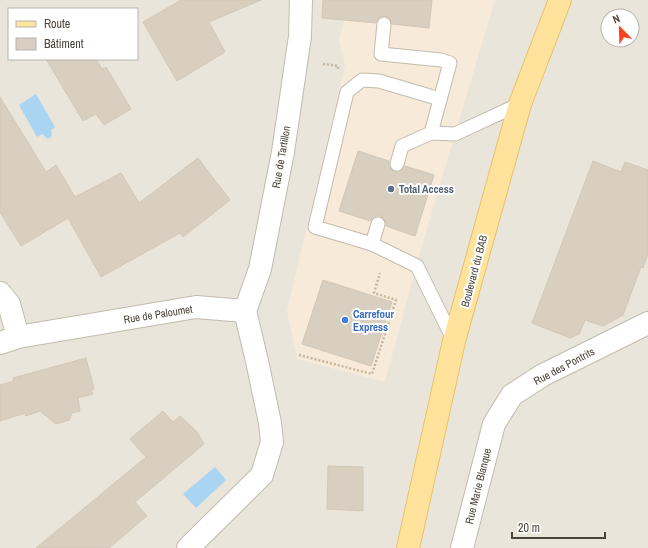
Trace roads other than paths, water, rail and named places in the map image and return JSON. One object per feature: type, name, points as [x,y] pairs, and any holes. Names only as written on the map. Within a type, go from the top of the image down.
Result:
[{"type":"main road","name":"Boulevard du BAB","points":[[408,548],[454,341],[520,104],[560,0]]},
{"type":"street","name":"Rue de Tartillon","points":[[245,311],[260,269],[283,152],[300,36],[301,0]]},
{"type":"street","points":[[0,293],[9,304],[9,340]]},
{"type":"street","name":"Rue de Paloumet","points":[[9,340],[196,307],[245,311]]},
{"type":"street","points":[[188,548],[262,476],[272,442],[270,423],[245,311]]},
{"type":"street","name":"Rue des Pontrits","points":[[494,424],[512,395],[544,375],[648,323]]},
{"type":"street","name":"Rue Marie Blanque","points":[[462,548],[494,424]]},
{"type":"lane","points":[[384,24],[381,54],[440,60],[450,63],[431,133]]},
{"type":"lane","points":[[440,99],[379,81],[362,80],[347,92],[315,227],[372,244],[417,266],[454,341]]},
{"type":"lane","points":[[397,164],[402,146],[431,133],[455,134],[520,104]]},
{"type":"lane","points":[[372,244],[378,224]]},
{"type":"water","points":[[36,94],[55,127],[51,130],[52,136],[48,139],[42,134],[37,137],[19,105]]},
{"type":"water","points":[[215,467],[226,480],[196,508],[183,494]]},
{"type":"place","name":"Total Access","points":[[391,189]]},
{"type":"place","name":"Carrefour Express","points":[[345,320]]}]
